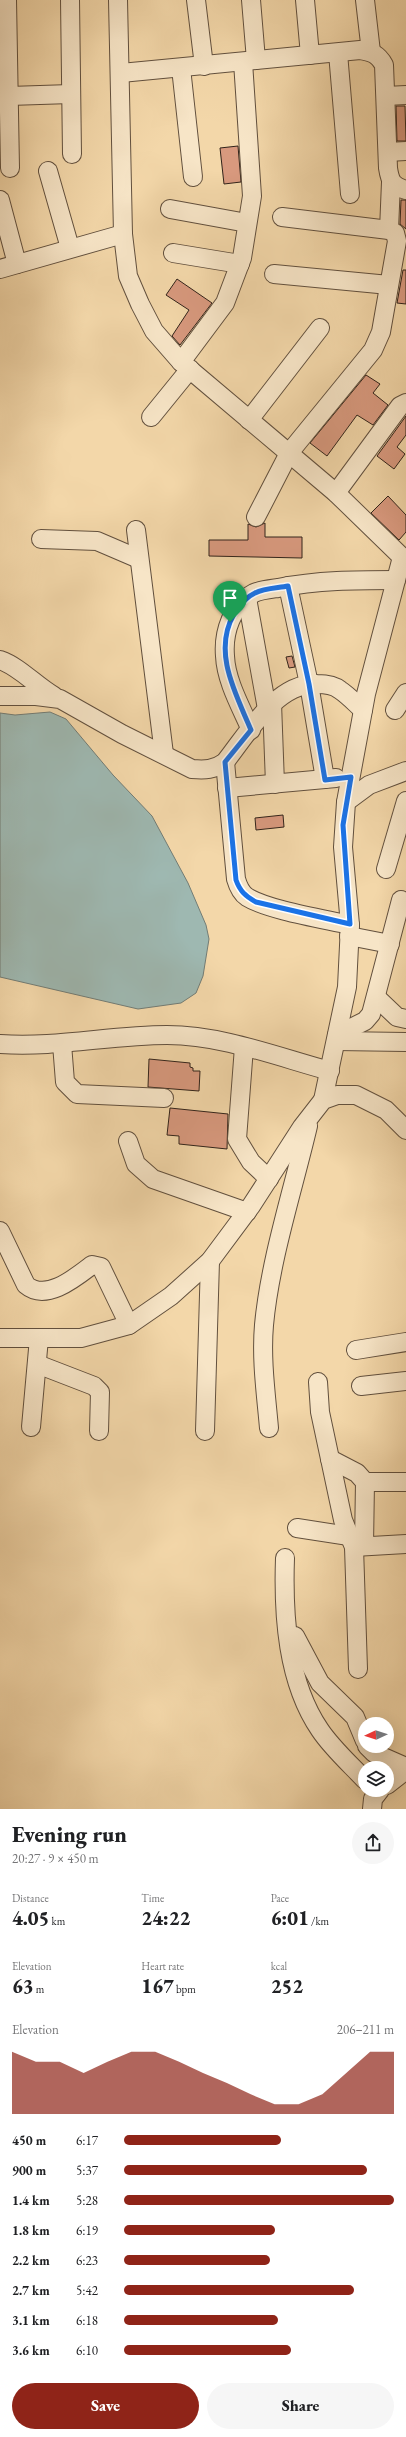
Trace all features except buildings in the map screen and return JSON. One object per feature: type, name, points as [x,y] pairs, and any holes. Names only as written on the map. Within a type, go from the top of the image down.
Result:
[{"type":"street","points":[[7,0],[10,168]]},
{"type":"street","points":[[70,0],[72,154]]},
{"type":"street","points":[[0,1338],[81,1338],[129,1325],[171,1296],[210,1261],[247,1212],[323,1100],[347,987],[350,930],[344,847],[346,802],[363,710],[396,580],[404,559],[336,493],[186,366],[154,332],[128,276],[123,234],[121,73],[118,0]]},
{"type":"street","points":[[196,0],[204,66]]},
{"type":"street","points":[[151,417],[186,366],[226,303],[240,264],[252,196],[249,61],[251,0]]},
{"type":"street","points":[[305,0],[310,55]]},
{"type":"street","points":[[365,0],[371,52]]},
{"type":"street","points":[[121,73],[360,50],[371,52],[379,57],[384,65],[388,152],[398,186],[389,230]]},
{"type":"street","points":[[338,53],[350,194]]},
{"type":"street","points":[[181,68],[193,178]]},
{"type":"street","points":[[8,96],[71,94]]},
{"type":"street","points":[[386,96],[406,95]]},
{"type":"street","points":[[388,152],[406,151]]},
{"type":"street","points":[[48,171],[70,248]]},
{"type":"street","points":[[0,200],[17,264]]},
{"type":"street","points":[[170,209],[247,223]]},
{"type":"street","points":[[256,518],[289,453],[364,363],[373,350],[381,332],[397,241],[395,233],[389,230],[282,217]]},
{"type":"street","points":[[0,270],[70,248],[123,234]]},
{"type":"street","points":[[173,253],[240,264]]},
{"type":"street","points":[[274,274],[389,285]]},
{"type":"street","points":[[249,420],[320,328]]},
{"type":"street","points":[[336,493],[400,406],[406,403]]},
{"type":"street","points":[[136,530],[164,754]]},
{"type":"street","points":[[41,539],[97,541],[139,559]]},
{"type":"street","points":[[251,730],[230,681],[225,657],[225,638],[230,622],[246,598],[256,592],[332,580],[396,580]]},
{"type":"street","points":[[288,586],[309,684],[325,780]]},
{"type":"street","points":[[246,598],[270,706],[275,784]]},
{"type":"street","points":[[0,660],[17,669],[39,687],[60,699],[122,734],[192,769],[205,770],[217,768],[225,762],[270,706],[285,692],[309,684],[327,684],[340,689],[363,710]]},
{"type":"street","points":[[395,710],[406,693]]},
{"type":"street","points":[[0,696],[36,696],[60,699]]},
{"type":"street","points":[[225,762],[236,880],[239,888],[246,897],[390,944]]},
{"type":"street","points":[[346,802],[369,785],[406,772]]},
{"type":"street","points":[[227,788],[351,777]]},
{"type":"street","points":[[386,868],[406,801]]},
{"type":"street","points":[[337,1038],[365,1021],[372,1014],[401,900]]},
{"type":"street","points":[[376,997],[396,1017],[406,1019]]},
{"type":"street","points":[[0,1044],[62,1044],[168,1035],[204,1038],[244,1047],[330,1071]]},
{"type":"street","points":[[337,1038],[406,1042]]},
{"type":"street","points":[[62,1044],[65,1082],[78,1094],[164,1098]]},
{"type":"street","points":[[244,1047],[237,1138],[251,1162],[269,1179]]},
{"type":"street","points":[[323,1100],[337,1095],[356,1095],[386,1110],[406,1130]]},
{"type":"street","points":[[270,1428],[263,1358],[264,1325],[270,1287],[311,1116]]},
{"type":"street","points":[[128,1141],[136,1164],[152,1179],[247,1212]]},
{"type":"street","points":[[0,1231],[26,1285],[33,1291],[48,1292],[92,1265],[101,1267],[129,1325]]},
{"type":"street","points":[[205,1431],[210,1261]]},
{"type":"street","points":[[31,1427],[38,1338]]},
{"type":"street","points":[[356,1350],[406,1342]]},
{"type":"street","points":[[36,1364],[94,1386],[100,1392],[99,1431]]},
{"type":"street","points":[[361,1386],[406,1381]]},
{"type":"street","points":[[318,1382],[320,1412],[343,1520],[356,1543]]},
{"type":"street","points":[[330,1459],[357,1473],[365,1482],[406,1482]]},
{"type":"street","points":[[358,1669],[356,1543],[365,1482]]},
{"type":"street","points":[[297,1528],[356,1543],[406,1544]]},
{"type":"street","points":[[285,1558],[284,1591],[287,1622],[298,1685],[309,1712],[320,1731],[358,1772]]},
{"type":"street","points":[[287,1622],[314,1674],[355,1717],[358,1724]]},
{"type":"street","points":[[374,1753],[406,1767]]},
{"type":"street","points":[[394,1778],[406,1770]]},
{"type":"water","points":[[50,712],[66,719],[113,775],[152,816],[188,883],[206,925],[209,939],[203,976],[196,993],[181,1003],[138,1009],[0,977],[0,713],[15,715]]},
{"type":"route","points":[[288,586],[309,684],[325,780],[351,777],[343,825],[350,924],[264,904],[246,897],[239,888],[236,880],[225,762],[251,730],[230,681],[225,657],[225,638],[230,622],[238,607],[246,598],[256,592],[288,586]]}]
